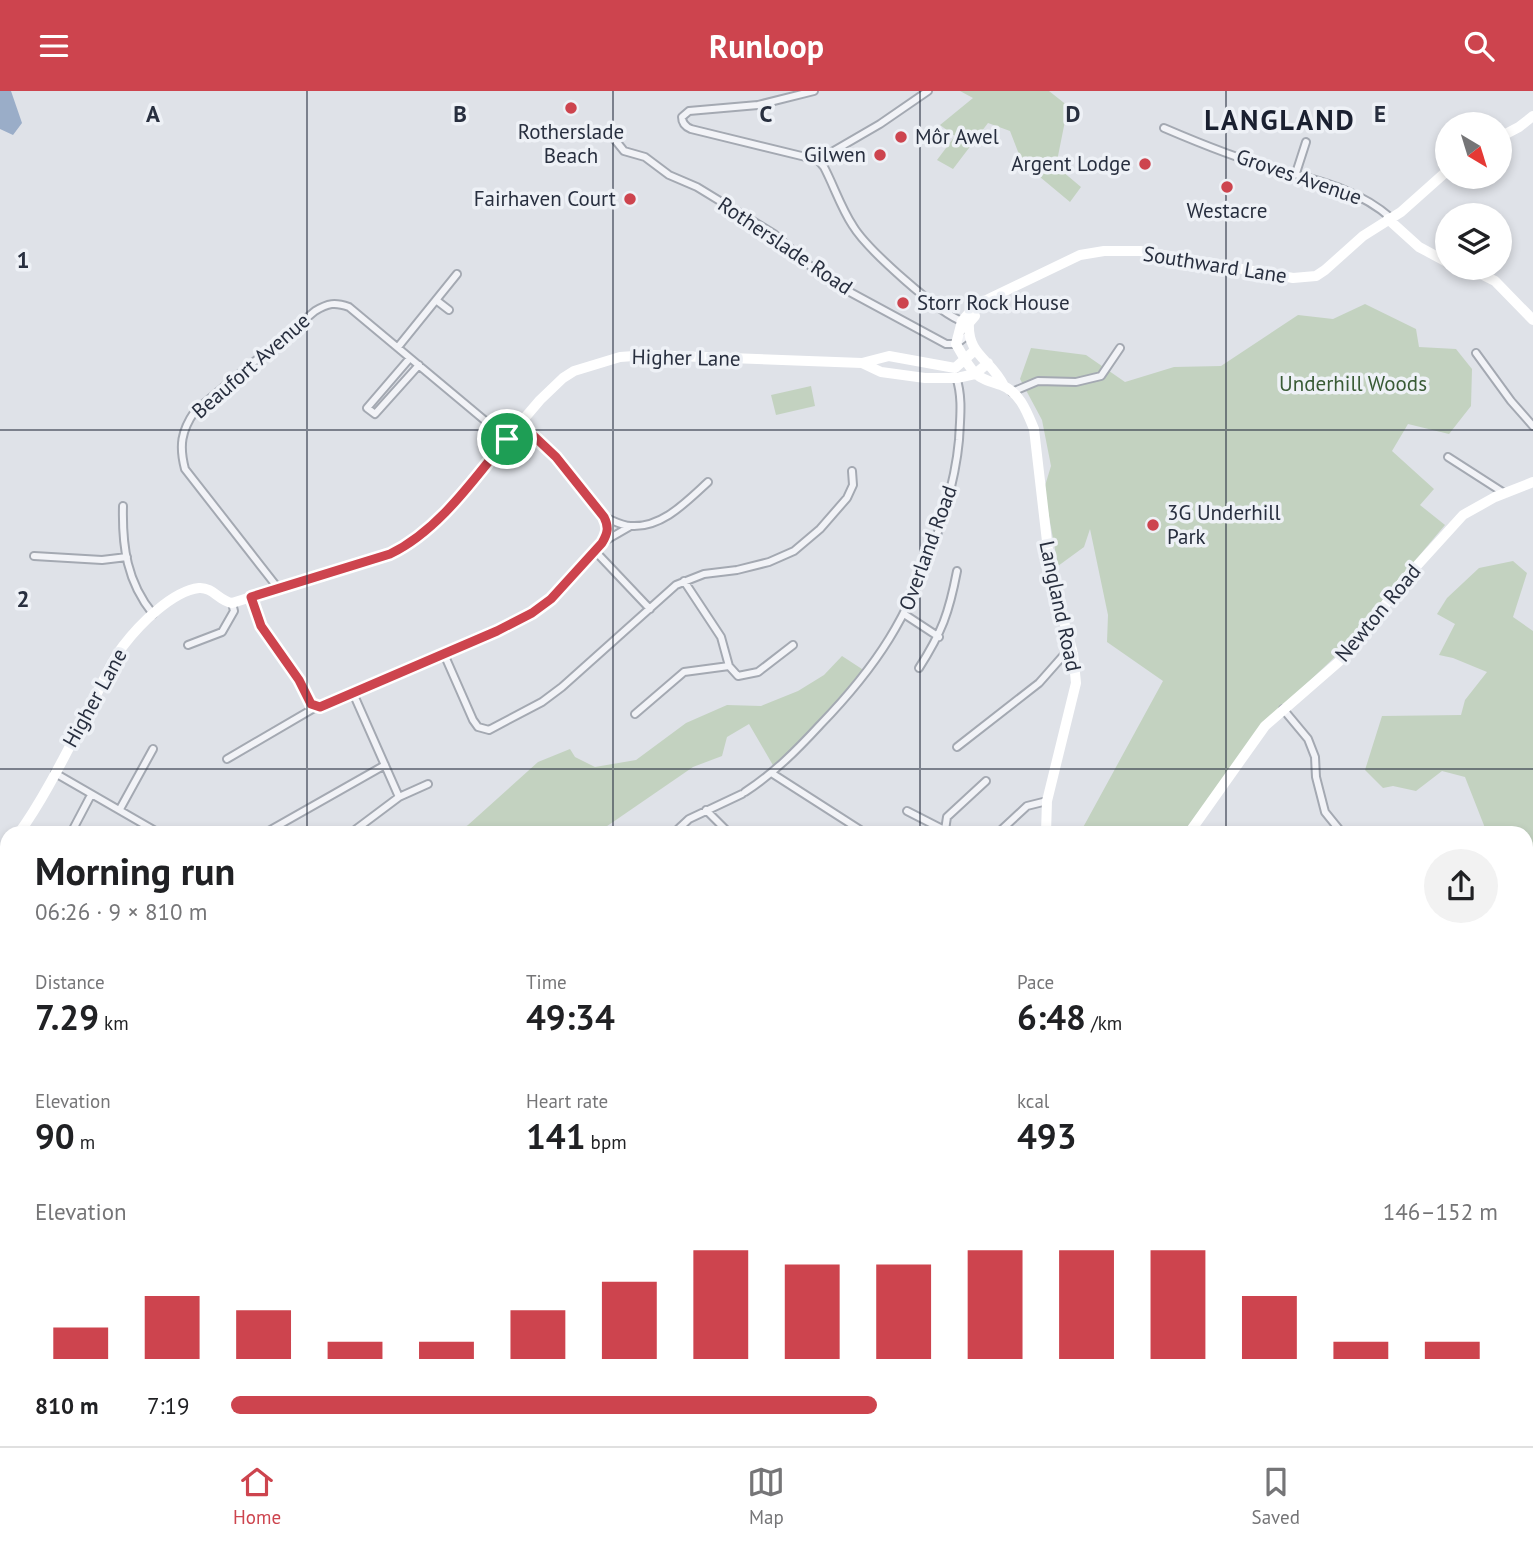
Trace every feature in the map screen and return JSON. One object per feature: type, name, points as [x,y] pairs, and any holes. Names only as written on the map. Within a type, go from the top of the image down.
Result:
[{"type":"street","points":[[814,91],[758,105],[689,111],[682,120],[691,129],[818,160],[860,237],[932,302],[951,317],[966,322],[956,344]]},
{"type":"street","points":[[818,160],[880,124],[928,91]]},
{"type":"street","points":[[1512,131],[1533,116]]},
{"type":"street","name":"Groves Avenue","points":[[1164,128],[1272,168],[1353,192],[1370,201],[1390,219]]},
{"type":"street","name":"Rotherslade Road","points":[[607,130],[624,151],[645,157],[669,175],[696,187],[774,234],[824,278],[946,344],[956,344]]},
{"type":"street","points":[[1296,173],[1306,142]]},
{"type":"street","name":"Southward Lane","points":[[966,322],[999,295],[1080,255],[1104,251],[1140,251],[1293,278],[1316,276],[1363,236],[1401,212],[1435,182]]},
{"type":"street","points":[[1390,219],[1404,236],[1435,256]]},
{"type":"street","points":[[398,347],[457,274]]},
{"type":"street","points":[[1492,280],[1533,320]]},
{"type":"street","points":[[436,300],[449,310]]},
{"type":"street","name":"Beaufort Avenue","points":[[278,588],[186,469],[181,453],[181,441],[187,422],[208,400],[327,304],[338,303],[349,307],[507,439]]},
{"type":"street","name":"Langland Road","points":[[966,322],[974,351],[997,372],[1025,408],[1034,429],[1051,576],[1073,653],[1076,683],[1047,801],[1046,826]]},
{"type":"street","points":[[956,344],[968,335]]},
{"type":"street","points":[[956,344],[975,373],[1008,389],[1038,381],[1076,382],[1101,376],[1120,348]]},
{"type":"street","points":[[956,373],[974,351]]},
{"type":"street","points":[[1476,353],[1501,389],[1533,426]]},
{"type":"street","name":"Higher Lane","points":[[23,826],[122,647],[153,614],[179,596],[197,588],[205,588],[232,603],[390,554],[409,545],[440,517],[540,400],[574,371],[620,357],[648,355],[862,363],[889,356],[956,373]]},
{"type":"street","points":[[410,358],[367,408],[375,414],[419,365]]},
{"type":"street","name":"Higher Lane","points":[[862,363],[881,372],[925,378],[975,373],[988,363]]},
{"type":"street","name":"Overland Road","points":[[682,826],[689,819],[744,793],[773,774],[870,669],[904,614],[928,561],[957,468],[961,417],[960,389],[956,373]]},
{"type":"street","points":[[227,759],[316,707],[497,631],[532,613],[551,599],[602,543],[608,526],[604,517],[556,457],[520,423]]},
{"type":"street","points":[[1448,457],[1504,493]]},
{"type":"street","points":[[444,654],[473,720],[478,727],[489,730],[542,702],[562,688],[684,581],[704,574],[757,566],[794,551],[820,529],[846,498],[853,485],[852,471]]},
{"type":"street","points":[[602,543],[629,527],[650,524],[667,516],[708,482]]},
{"type":"street","name":"Newton Road","points":[[1194,826],[1265,726],[1350,652],[1403,581],[1463,515],[1504,493],[1533,482]]},
{"type":"street","points":[[123,506],[122,528],[130,576],[153,614]]},
{"type":"street","points":[[604,517],[629,527]]},
{"type":"street","points":[[595,551],[650,609]]},
{"type":"street","points":[[34,556],[102,560],[127,557]]},
{"type":"street","points":[[919,668],[939,637],[957,571]]},
{"type":"street","points":[[684,581],[721,636],[729,666],[738,676],[758,672],[793,645]]},
{"type":"street","points":[[251,597],[261,626],[299,680],[311,704],[316,707]]},
{"type":"street","points":[[188,645],[222,632],[234,611],[232,603]]},
{"type":"street","points":[[904,614],[939,637]]},
{"type":"street","points":[[785,653],[791,659]]},
{"type":"street","points":[[957,747],[1039,684],[1062,657],[1073,653]]},
{"type":"street","points":[[635,714],[684,672],[729,666]]},
{"type":"street","points":[[353,693],[399,797]]},
{"type":"street","points":[[1283,709],[1308,740],[1315,757],[1316,777],[1325,812],[1336,826]]},
{"type":"street","points":[[120,810],[153,749]]},
{"type":"street","points":[[277,826],[385,765]]},
{"type":"street","points":[[54,773],[147,826]]},
{"type":"street","points":[[773,774],[854,826]]},
{"type":"street","points":[[947,826],[947,817],[986,781]]},
{"type":"street","points":[[360,826],[399,797],[428,784]]},
{"type":"street","points":[[75,826],[91,795]]},
{"type":"street","points":[[1006,826],[1027,806],[1047,801]]},
{"type":"street","points":[[706,810],[722,826]]},
{"type":"street","points":[[907,811],[936,826]]},
{"type":"green space","points":[[960,91],[1049,91],[1068,106],[1056,166],[1081,187],[1070,202],[1022,162],[1010,131],[988,123],[953,169],[937,160],[955,136],[940,125],[973,98]]},
{"type":"green space","name":"Underhill Woods","points":[[1365,304],[1416,329],[1419,347],[1456,349],[1472,369],[1471,406],[1449,434],[1408,424],[1392,451],[1434,489],[1420,505],[1445,525],[1386,595],[1358,635],[1281,708],[1190,826],[1084,826],[1163,681],[1107,642],[1108,615],[1090,529],[1084,547],[1058,566],[1044,489],[1051,466],[1042,420],[1020,379],[1031,348],[1086,355],[1125,382],[1174,367],[1221,366],[1298,315],[1333,319]]},
{"type":"green space","points":[[811,386],[815,406],[776,415],[771,395]]},
{"type":"green space","points":[[1513,561],[1527,573],[1513,617],[1533,631],[1533,826],[1484,826],[1465,777],[1442,771],[1416,791],[1393,786],[1383,788],[1365,770],[1382,716],[1461,715],[1465,700],[1487,672],[1439,655],[1455,624],[1437,614],[1447,598],[1479,568]]},
{"type":"green space","points":[[842,656],[865,671],[774,767],[749,724],[727,737],[722,756],[693,767],[607,826],[466,826],[538,762],[570,749],[575,757],[595,767],[636,760],[686,723],[727,705],[761,706],[798,691],[824,675]]},
{"type":"water","points":[[0,91],[11,91],[22,123],[13,135],[0,129]]},
{"type":"place","name":"Rotherslade Beach","points":[[571,108]]},
{"type":"place","name":"Môr Awel","points":[[901,137]]},
{"type":"place","name":"Gilwen","points":[[880,155]]},
{"type":"place","name":"Argent Lodge","points":[[1145,164]]},
{"type":"place","name":"Westacre","points":[[1227,187]]},
{"type":"place","name":"Fairhaven Court","points":[[630,199]]},
{"type":"place","name":"Storr Rock House","points":[[903,303]]},
{"type":"place","name":"3G Underhill Park","points":[[1153,525]]},
{"type":"district","name":"LANGLAND","points":[[1280,120]]},
{"type":"route","points":[[520,423],[544,443],[604,517],[608,526],[602,543],[551,599],[532,613],[497,631],[320,707],[311,704],[299,680],[261,626],[251,597],[390,554],[409,545],[440,517],[507,439],[520,423]]}]
